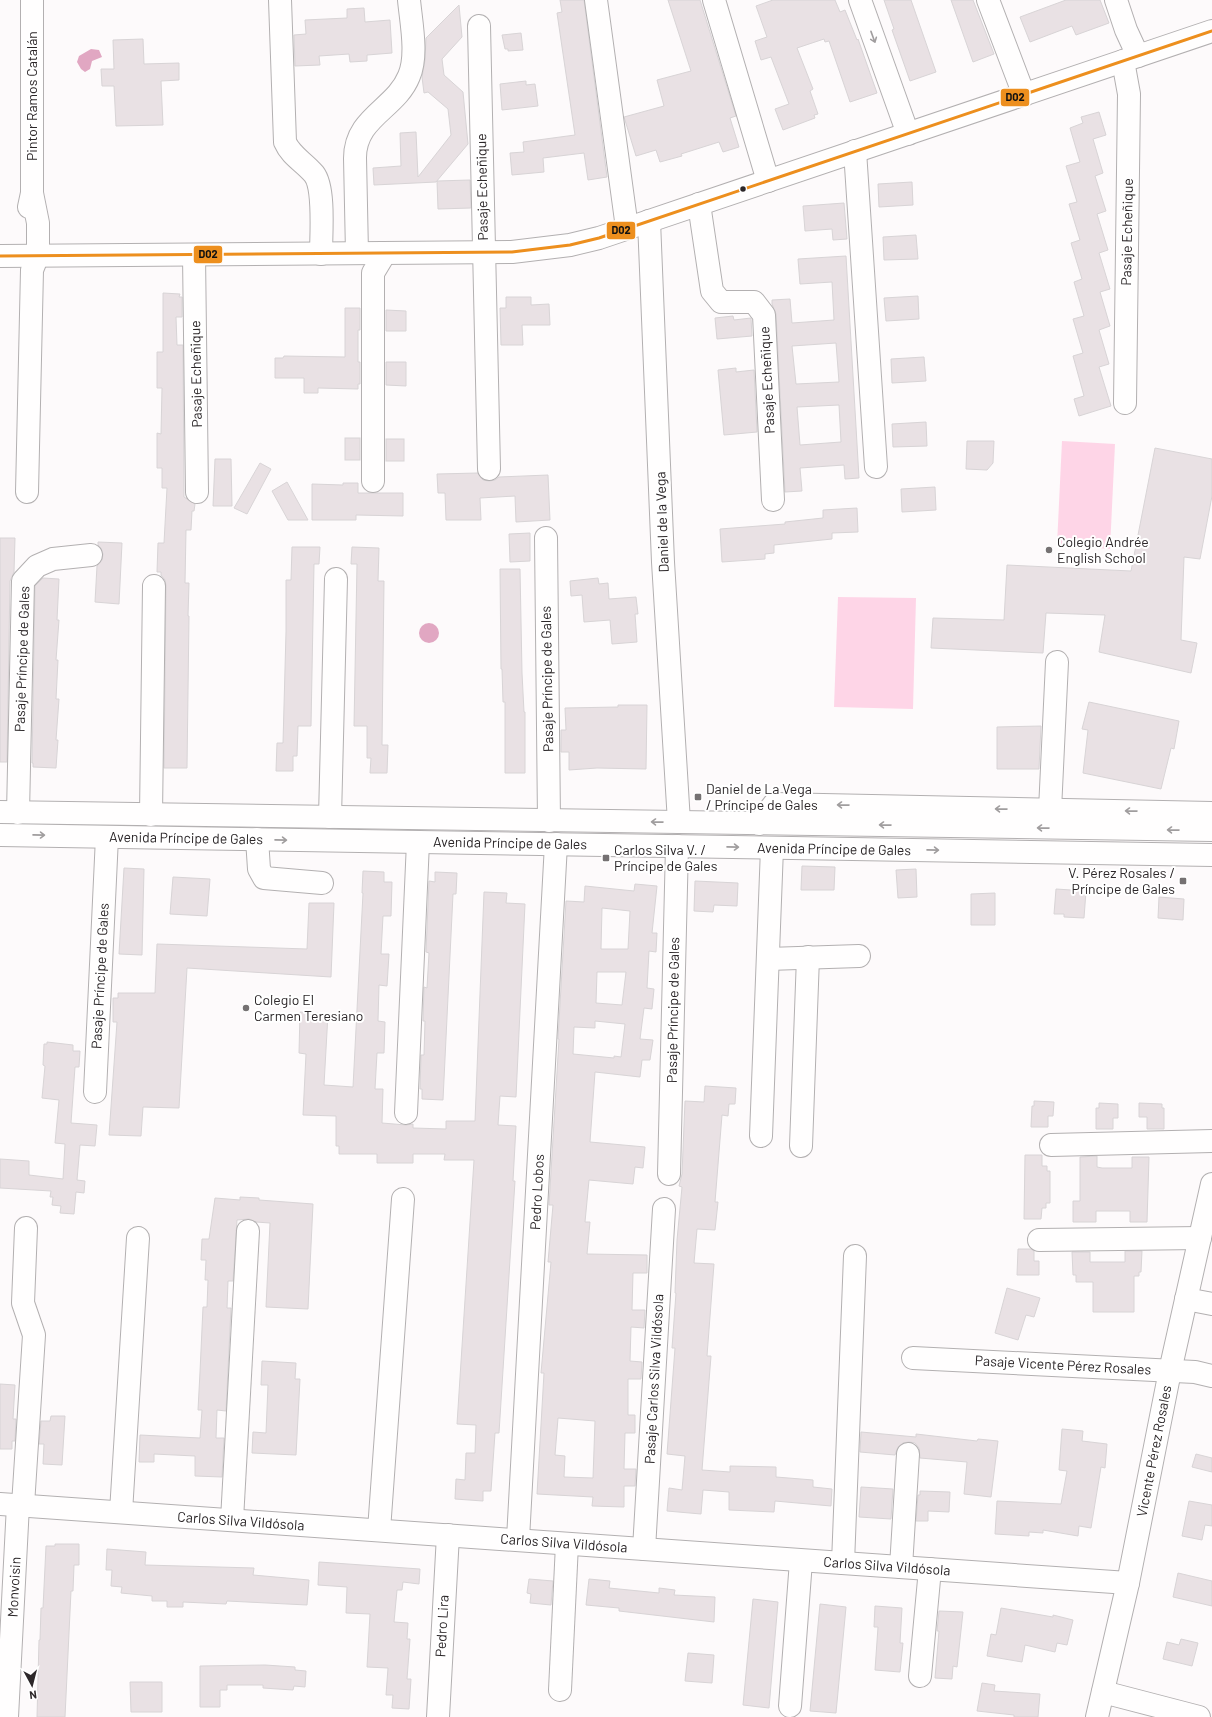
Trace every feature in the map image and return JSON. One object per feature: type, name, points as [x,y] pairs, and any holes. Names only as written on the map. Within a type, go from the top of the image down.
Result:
[{"type":"street","name":"Pintor Ramos Catalán","points":[[32,0],[32,192],[26,224],[32,260]]},
{"type":"street","points":[[280,0],[285,142],[292,154],[314,175],[320,187],[321,254]]},
{"type":"street","points":[[373,273],[360,253],[355,158],[356,144],[364,127],[403,88],[410,76],[413,56],[409,0]]},
{"type":"street","points":[[596,0],[627,228]]},
{"type":"street","points":[[714,0],[768,180]]},
{"type":"street","points":[[860,0],[908,134]]},
{"type":"street","points":[[988,0],[1024,95]]},
{"type":"street","name":"Pasaje Echeñique","points":[[1116,0],[1126,30],[1130,59],[1125,403]]},
{"type":"street","name":"Pasaje Echeñique","points":[[479,26],[489,469]]},
{"type":"street","points":[[0,256],[32,260],[194,255],[483,253],[520,252],[570,245],[599,238],[1212,31]]},
{"type":"street","points":[[855,151],[876,467]]},
{"type":"street","name":"Pasaje Echeñique","points":[[699,204],[712,291],[721,302],[754,302],[764,315],[773,500]]},
{"type":"street","name":"Daniel de la Vega","points":[[649,221],[663,562],[679,822]]},
{"type":"street","points":[[373,481],[373,273],[385,253]]},
{"type":"street","name":"Pasaje Echeñique","points":[[194,255],[197,492]]},
{"type":"street","points":[[27,492],[32,260]]},
{"type":"street","name":"Pasaje Príncipe de Gales","points":[[546,538],[549,820]]},
{"type":"street","name":"Pasaje Príncipe de Gales","points":[[9,813],[24,581],[37,566],[53,559],[91,555]]},
{"type":"street","points":[[330,817],[336,578]]},
{"type":"street","points":[[151,815],[154,586]]},
{"type":"street","points":[[1050,810],[1057,662]]},
{"type":"street","points":[[759,824],[774,804],[1212,813]]},
{"type":"street","name":"Avenida Príncipe de Gales","points":[[9,813],[1212,830]]},
{"type":"street","name":"Avenida Príncipe de Gales","points":[[0,835],[1212,855]]},
{"type":"street","name":"Pasaje Príncipe de Gales","points":[[95,1092],[107,836]]},
{"type":"street","points":[[257,839],[259,869],[264,878],[322,883]]},
{"type":"street","points":[[406,1113],[418,842]]},
{"type":"street","name":"Pedro Lobos","points":[[518,1539],[556,844]]},
{"type":"street","name":"Pasaje Príncipe de Gales","points":[[669,1174],[677,846]]},
{"type":"street","points":[[761,1136],[772,848]]},
{"type":"street","points":[[768,959],[859,956]]},
{"type":"street","points":[[800,1146],[808,957]]},
{"type":"street","points":[[1051,1145],[1212,1141]]},
{"type":"street","name":"Vicente Pérez Rosales","points":[[1097,1717],[1128,1583],[1170,1371],[1212,1184]]},
{"type":"street","points":[[379,1530],[403,1199]]},
{"type":"street","name":"Pasaje Carlos Silva Vildósola","points":[[644,1549],[664,1209]]},
{"type":"street","name":"Monvoisin","points":[[7,1717],[14,1505],[34,1336],[23,1303],[26,1228]]},
{"type":"street","points":[[232,1520],[248,1231]]},
{"type":"street","points":[[121,1512],[138,1238]]},
{"type":"street","points":[[1039,1240],[1200,1238]]},
{"type":"street","points":[[843,1563],[855,1256]]},
{"type":"street","points":[[1186,1299],[1212,1304]]},
{"type":"street","name":"Pasaje Vicente Pérez Rosales","points":[[914,1358],[1195,1372],[1212,1376]]},
{"type":"street","points":[[901,1567],[908,1454]]},
{"type":"street","name":"Carlos Silva Vildósola","points":[[14,1505],[518,1539],[801,1561],[1128,1583]]},
{"type":"street","name":"Pedro Lira","points":[[438,1717],[448,1535]]},
{"type":"street","points":[[560,1690],[567,1544]]},
{"type":"street","points":[[790,1706],[801,1561]]},
{"type":"street","points":[[920,1676],[930,1569]]},
{"type":"street","points":[[1103,1692],[1199,1717]]},
{"type":"shaded area","points":[[91,49],[99,50],[102,57],[92,61],[90,69],[85,72],[81,69],[77,62],[79,56]]},
{"type":"shaded area","points":[[1062,441],[1115,444],[1110,549],[1057,545]]},
{"type":"shaded area","points":[[838,597],[916,598],[913,709],[834,707]]},
{"type":"shaded area","points":[[429,623],[436,626],[439,633],[436,640],[429,643],[422,640],[419,633],[422,626]]},
{"type":"building","points":[[560,0],[584,0],[607,177],[588,180],[584,153],[543,158],[544,172],[512,175],[510,153],[524,152],[523,142],[575,135],[557,13],[562,12]]},
{"type":"building","points":[[668,0],[700,0],[736,116],[730,118],[739,147],[723,152],[719,142],[681,154],[682,156],[660,162],[656,150],[636,156],[624,117],[664,106],[657,80],[691,71]]},
{"type":"building","points":[[773,0],[835,0],[840,12],[845,10],[857,40],[858,39],[877,93],[850,102],[829,41],[825,42],[824,39],[797,48],[813,89],[810,91],[818,114],[814,115],[815,118],[783,130],[775,109],[789,104],[771,57],[761,60],[755,41],[767,37],[756,6]]},
{"type":"building","points":[[884,0],[911,0],[936,72],[910,81],[892,30],[894,29]]},
{"type":"building","points":[[951,0],[973,0],[994,54],[973,62]]},
{"type":"building","points":[[1066,0],[1100,0],[1109,23],[1076,35],[1072,26],[1030,42],[1020,17]]},
{"type":"building","points":[[459,5],[462,37],[442,59],[444,75],[463,92],[468,144],[436,182],[374,185],[373,168],[401,166],[400,133],[416,132],[418,177],[451,135],[448,109],[428,92],[424,93],[422,77],[425,60],[426,38]]},
{"type":"building","points":[[364,8],[365,22],[390,20],[392,53],[367,55],[367,61],[350,62],[349,54],[319,56],[320,65],[295,66],[294,35],[306,34],[305,20],[347,18],[347,9]]},
{"type":"building","points":[[521,33],[523,50],[508,51],[508,49],[505,49],[502,35]]},
{"type":"building","points":[[143,39],[144,64],[179,63],[179,80],[161,81],[163,125],[116,126],[114,86],[102,86],[101,69],[114,69],[113,40]]},
{"type":"building","points":[[526,81],[526,85],[535,84],[538,106],[502,110],[500,84]]},
{"type":"building","points":[[1099,112],[1106,135],[1093,139],[1103,173],[1095,176],[1106,211],[1097,214],[1108,250],[1099,253],[1110,289],[1100,292],[1110,326],[1099,330],[1109,364],[1099,367],[1111,406],[1079,416],[1074,399],[1084,396],[1073,356],[1083,353],[1073,319],[1084,316],[1074,282],[1082,279],[1071,243],[1080,240],[1069,204],[1077,202],[1066,166],[1080,162],[1070,128],[1083,123],[1081,117]]},
{"type":"building","points":[[470,180],[471,208],[438,209],[437,181]]},
{"type":"building","points":[[912,182],[913,205],[879,207],[878,184]]},
{"type":"building","points":[[844,203],[847,239],[833,240],[832,229],[805,231],[803,206]]},
{"type":"building","points":[[916,235],[918,259],[884,260],[883,237]]},
{"type":"building","points":[[846,256],[859,478],[845,479],[844,465],[800,468],[802,491],[785,492],[776,314],[772,300],[790,299],[792,323],[834,320],[832,282],[800,284],[798,259]],"holes":[[[836,343],[839,382],[796,384],[792,346]],[[839,405],[841,442],[800,445],[797,407]]]},
{"type":"building","points":[[163,293],[180,294],[179,297],[182,297],[182,317],[176,317],[177,345],[183,345],[184,497],[195,504],[194,511],[192,511],[191,530],[186,530],[185,583],[189,583],[187,768],[164,768],[166,586],[161,572],[157,572],[158,543],[164,543],[167,488],[162,488],[162,468],[157,468],[157,433],[161,434],[162,388],[157,388],[157,352],[163,352]]},
{"type":"building","points":[[918,296],[919,319],[886,321],[884,298]]},
{"type":"building","points":[[506,297],[531,297],[531,305],[549,304],[550,325],[522,325],[523,345],[501,345],[500,308],[506,308]]},
{"type":"building","points":[[345,308],[360,308],[358,362],[360,362],[360,384],[358,384],[358,389],[318,388],[318,393],[304,393],[304,378],[275,378],[275,358],[283,358],[284,356],[345,357]]},
{"type":"building","points":[[386,310],[406,311],[406,331],[386,331]]},
{"type":"building","points":[[733,316],[734,320],[751,318],[752,336],[717,339],[715,318]]},
{"type":"building","points":[[924,357],[926,381],[892,383],[891,359]]},
{"type":"building","points":[[386,362],[406,362],[406,386],[386,385]]},
{"type":"building","points":[[736,368],[736,372],[754,370],[757,432],[724,435],[718,370]]},
{"type":"building","points":[[926,422],[927,446],[893,447],[892,424]]},
{"type":"building","points":[[345,438],[360,438],[360,460],[345,460]]},
{"type":"building","points":[[386,439],[404,439],[404,461],[386,461]]},
{"type":"building","points":[[967,441],[994,441],[993,463],[987,470],[966,469]]},
{"type":"building","points":[[1155,448],[1212,459],[1212,496],[1200,559],[1184,557],[1181,640],[1197,643],[1191,673],[1099,652],[1105,615],[1046,613],[1043,653],[931,648],[933,618],[1004,620],[1007,565],[1131,571]]},
{"type":"building","points":[[215,459],[231,459],[232,506],[213,506]]},
{"type":"building","points":[[260,463],[271,469],[247,514],[234,508]]},
{"type":"building","points":[[478,473],[483,480],[489,481],[495,480],[499,477],[548,475],[550,520],[516,522],[515,496],[480,498],[481,520],[446,520],[445,493],[438,493],[437,474]]},
{"type":"building","points":[[287,482],[308,520],[288,520],[272,491]]},
{"type":"building","points":[[343,483],[358,483],[358,493],[403,493],[403,516],[356,515],[356,520],[312,520],[312,484],[343,485]]},
{"type":"building","points":[[935,487],[936,510],[902,512],[901,489]]},
{"type":"building","points":[[857,508],[858,532],[832,533],[832,539],[774,545],[774,553],[765,554],[765,559],[722,562],[720,529],[785,524],[785,522],[823,518],[823,510]]},
{"type":"building","points":[[530,533],[530,561],[510,562],[509,534]]},
{"type":"building","points":[[0,538],[15,538],[14,572],[10,581],[7,762],[0,762]]},
{"type":"building","points":[[98,542],[122,543],[119,604],[95,602],[97,566],[102,560],[103,554]]},
{"type":"building","points":[[292,547],[320,547],[319,564],[314,564],[311,726],[298,726],[297,756],[293,756],[293,771],[276,771],[277,743],[283,743],[286,580],[291,580]]},
{"type":"building","points":[[352,547],[379,548],[378,581],[384,581],[382,745],[388,745],[387,773],[370,773],[371,758],[367,758],[367,726],[354,726],[357,564],[351,564]]},
{"type":"building","points":[[500,569],[520,569],[522,673],[525,712],[525,773],[505,773],[505,702],[503,702],[501,669]]},
{"type":"building","points":[[43,578],[59,579],[56,699],[59,699],[56,740],[58,740],[56,768],[33,767],[32,763],[35,586]]},
{"type":"building","points":[[598,578],[599,584],[608,583],[609,599],[636,597],[638,614],[635,614],[637,642],[612,644],[610,620],[584,622],[582,595],[571,596],[570,581]]},
{"type":"building","points":[[1089,702],[1179,721],[1174,749],[1171,748],[1161,789],[1083,773],[1088,730],[1082,729]]},
{"type":"building","points":[[618,705],[647,705],[646,769],[597,768],[569,770],[569,752],[561,752],[561,730],[566,730],[565,708],[618,707]]},
{"type":"building","points":[[1041,726],[1039,769],[997,769],[997,727]]},
{"type":"building","points":[[802,866],[835,867],[834,890],[801,890]]},
{"type":"building","points":[[124,868],[144,869],[142,955],[119,954]]},
{"type":"building","points":[[916,869],[917,897],[898,898],[896,870]]},
{"type":"building","points":[[363,871],[384,872],[384,882],[392,882],[391,916],[383,916],[381,954],[389,954],[387,986],[379,985],[378,1021],[385,1022],[384,1053],[377,1053],[375,1089],[383,1089],[382,1123],[406,1125],[413,1124],[413,1128],[446,1129],[446,1121],[475,1121],[484,892],[507,893],[506,903],[525,904],[516,1097],[500,1096],[498,1125],[516,1126],[513,1181],[515,1181],[499,1433],[495,1433],[491,1491],[483,1491],[483,1501],[455,1499],[456,1479],[465,1480],[466,1453],[475,1453],[476,1425],[457,1424],[474,1160],[444,1160],[445,1154],[413,1154],[413,1163],[377,1163],[377,1154],[339,1154],[339,1146],[336,1146],[336,1116],[303,1115],[306,1054],[299,1053],[300,1012],[328,1014],[324,1085],[353,1087]]},
{"type":"building","points":[[435,872],[457,873],[456,894],[453,894],[443,1100],[422,1099],[422,1089],[420,1089],[421,1055],[424,1055],[424,987],[427,988],[429,953],[426,952],[429,881],[435,882]]},
{"type":"building","points":[[173,877],[210,879],[207,916],[170,914]]},
{"type":"building","points":[[695,881],[738,883],[737,906],[714,905],[713,912],[694,911]]},
{"type":"building","points":[[635,884],[657,886],[652,933],[657,933],[656,952],[649,951],[647,988],[654,989],[652,1009],[644,1008],[640,1039],[653,1040],[650,1060],[642,1060],[640,1077],[595,1072],[590,1142],[645,1147],[643,1168],[635,1167],[633,1184],[589,1180],[585,1222],[590,1222],[587,1254],[647,1255],[647,1273],[633,1273],[632,1310],[645,1310],[644,1328],[631,1327],[630,1361],[642,1362],[641,1379],[628,1379],[628,1415],[635,1415],[635,1433],[625,1433],[624,1469],[636,1469],[635,1486],[624,1486],[624,1507],[592,1506],[593,1497],[537,1494],[544,1373],[541,1373],[551,1262],[548,1262],[553,1205],[549,1205],[566,901],[584,902],[585,886],[634,891]],"holes":[[[602,908],[630,911],[628,949],[601,949]],[[597,972],[626,972],[622,1005],[596,1003]],[[595,1021],[625,1024],[621,1057],[614,1056],[614,1058],[573,1054],[574,1027],[595,1028]],[[558,1418],[595,1421],[593,1478],[564,1477],[565,1456],[555,1455]]]},
{"type":"building","points":[[1056,889],[1086,891],[1084,918],[1064,917],[1064,914],[1054,914]]},
{"type":"building","points":[[995,893],[995,925],[971,925],[971,894]]},
{"type":"building","points":[[1159,897],[1184,899],[1183,920],[1158,918]]},
{"type":"building","points":[[309,903],[334,903],[331,977],[187,968],[179,1108],[143,1107],[141,1136],[109,1135],[117,1022],[113,1022],[113,998],[118,998],[118,993],[155,993],[157,944],[307,949]]},
{"type":"building","points":[[47,1042],[73,1045],[73,1051],[80,1051],[79,1067],[75,1067],[71,1123],[97,1125],[95,1146],[80,1145],[77,1180],[85,1181],[84,1193],[76,1192],[74,1214],[60,1213],[61,1206],[52,1205],[53,1197],[50,1197],[51,1191],[0,1188],[0,1159],[29,1161],[29,1175],[63,1179],[65,1144],[55,1143],[59,1100],[42,1098],[45,1066],[43,1065],[44,1044],[47,1044]]},
{"type":"building","points":[[705,1086],[736,1088],[735,1104],[729,1104],[728,1116],[722,1115],[715,1202],[718,1202],[715,1230],[697,1229],[694,1263],[714,1264],[707,1356],[711,1356],[702,1470],[730,1472],[730,1466],[776,1467],[776,1477],[813,1480],[813,1487],[832,1489],[831,1506],[775,1501],[774,1512],[729,1510],[729,1492],[703,1490],[701,1514],[667,1511],[669,1488],[682,1490],[685,1456],[667,1454],[675,1348],[672,1348],[676,1293],[677,1240],[682,1187],[679,1186],[682,1174],[685,1101],[704,1102]]},
{"type":"building","points":[[1034,1101],[1054,1102],[1053,1116],[1048,1116],[1048,1127],[1031,1127],[1032,1106],[1034,1106]]},
{"type":"building","points":[[1099,1103],[1118,1104],[1118,1118],[1113,1118],[1113,1129],[1096,1129],[1096,1108],[1099,1108]]},
{"type":"building","points":[[1139,1103],[1162,1104],[1162,1108],[1164,1108],[1164,1129],[1147,1129],[1147,1117],[1139,1117]]},
{"type":"building","points":[[1025,1155],[1042,1155],[1042,1166],[1047,1166],[1047,1171],[1050,1171],[1050,1203],[1046,1203],[1046,1208],[1042,1208],[1041,1219],[1024,1219]]},
{"type":"building","points":[[1097,1156],[1097,1167],[1102,1168],[1132,1168],[1132,1157],[1149,1157],[1147,1222],[1130,1222],[1130,1211],[1096,1211],[1096,1222],[1073,1222],[1073,1201],[1080,1201],[1080,1157]]},
{"type":"building","points":[[240,1197],[313,1204],[308,1309],[266,1307],[270,1223],[256,1222],[249,1219],[237,1220],[233,1281],[228,1281],[227,1308],[231,1308],[226,1411],[217,1410],[216,1438],[224,1438],[222,1477],[195,1476],[195,1456],[154,1454],[154,1462],[139,1462],[140,1435],[200,1438],[202,1410],[198,1410],[203,1307],[207,1307],[208,1280],[205,1280],[206,1260],[201,1260],[202,1239],[209,1239],[215,1198],[240,1200]]},
{"type":"building","points":[[1018,1249],[1031,1249],[1034,1251],[1034,1261],[1039,1261],[1039,1275],[1017,1275]]},
{"type":"building","points":[[1125,1251],[1142,1251],[1141,1272],[1139,1272],[1139,1276],[1134,1276],[1134,1312],[1093,1312],[1093,1282],[1076,1282],[1076,1275],[1073,1275],[1072,1252],[1090,1252],[1090,1262],[1125,1262]]},
{"type":"building","points":[[1007,1288],[1040,1298],[1034,1317],[1026,1315],[1018,1340],[995,1333]]},
{"type":"building","points":[[262,1361],[296,1363],[295,1379],[300,1379],[296,1455],[252,1453],[253,1432],[266,1433],[268,1385],[261,1385]]},
{"type":"building","points":[[0,1384],[15,1385],[13,1419],[16,1419],[15,1441],[12,1441],[12,1449],[0,1449]]},
{"type":"building","points":[[51,1416],[65,1416],[62,1465],[43,1464],[44,1444],[39,1444],[41,1421],[50,1421]]},
{"type":"building","points":[[1062,1429],[1083,1431],[1082,1441],[1107,1444],[1105,1468],[1101,1467],[1091,1528],[1079,1526],[1078,1536],[1043,1530],[1043,1533],[1029,1532],[1029,1536],[995,1534],[997,1501],[1061,1504],[1067,1471],[1059,1470]]},
{"type":"building","points":[[861,1432],[916,1437],[916,1434],[977,1441],[978,1439],[998,1441],[991,1497],[964,1494],[967,1462],[920,1458],[919,1448],[915,1443],[909,1442],[903,1443],[898,1447],[895,1455],[860,1452]]},
{"type":"building","points":[[1196,1454],[1212,1458],[1212,1472],[1192,1467]]},
{"type":"building","points":[[861,1487],[893,1489],[891,1519],[859,1517]]},
{"type":"building","points":[[920,1491],[950,1492],[949,1512],[928,1511],[928,1521],[916,1521],[918,1495],[920,1495]]},
{"type":"building","points":[[1189,1501],[1212,1505],[1212,1526],[1205,1525],[1202,1540],[1182,1536]]},
{"type":"building","points":[[55,1544],[79,1544],[79,1565],[74,1565],[73,1591],[71,1591],[65,1717],[37,1717],[39,1640],[41,1608],[43,1608],[46,1546],[55,1546]]},
{"type":"building","points":[[107,1549],[146,1552],[145,1565],[254,1568],[253,1575],[309,1580],[307,1605],[227,1601],[226,1604],[183,1602],[183,1607],[167,1607],[167,1601],[152,1601],[152,1596],[121,1593],[122,1587],[111,1586],[112,1570],[106,1570]]},
{"type":"building","points":[[319,1562],[420,1569],[419,1584],[403,1582],[402,1590],[397,1590],[394,1622],[408,1623],[407,1639],[410,1639],[407,1679],[411,1679],[409,1709],[392,1708],[393,1695],[386,1695],[388,1668],[367,1667],[370,1614],[346,1613],[347,1587],[318,1585]]},
{"type":"building","points":[[1178,1573],[1212,1581],[1212,1606],[1173,1597]]},
{"type":"building","points":[[529,1579],[553,1581],[551,1605],[530,1603],[531,1594],[527,1593]]},
{"type":"building","points":[[589,1579],[610,1581],[609,1588],[659,1593],[659,1588],[675,1590],[674,1595],[715,1597],[714,1622],[619,1611],[619,1608],[586,1605]]},
{"type":"building","points":[[753,1599],[778,1602],[769,1708],[743,1705]]},
{"type":"building","points":[[820,1604],[846,1607],[836,1713],[810,1711]]},
{"type":"building","points":[[875,1606],[902,1608],[900,1643],[903,1643],[900,1672],[875,1670],[878,1627],[874,1627]]},
{"type":"building","points":[[1001,1608],[1053,1617],[1053,1615],[1073,1620],[1067,1645],[1057,1643],[1055,1652],[1025,1645],[1022,1662],[987,1656],[991,1634],[996,1635]]},
{"type":"building","points":[[939,1611],[963,1612],[957,1667],[953,1666],[952,1679],[935,1678]]},
{"type":"building","points":[[1181,1639],[1198,1643],[1192,1666],[1163,1659],[1167,1642],[1179,1645]]},
{"type":"building","points":[[688,1653],[714,1655],[712,1683],[685,1681]]},
{"type":"building","points":[[265,1665],[295,1667],[295,1670],[306,1671],[305,1687],[294,1686],[293,1690],[263,1688],[263,1685],[227,1685],[227,1690],[220,1690],[220,1707],[200,1707],[200,1666]]},
{"type":"building","points":[[130,1682],[162,1682],[162,1712],[131,1712]]},
{"type":"building","points":[[982,1683],[995,1685],[994,1691],[1040,1694],[1038,1717],[1014,1717],[1014,1715],[977,1711]]},
{"type":"transit line","name":"D02","points":[[0,256],[512,252],[570,245],[599,238],[1212,31]]},
{"type":"place","name":"Colegio Andrée English School","points":[[1049,550]]},
{"type":"place","name":"Daniel de La Vega / Príncipe de Gales","points":[[698,797]]},
{"type":"place","name":"Carlos Silva V. / Príncipe de Gales","points":[[606,858]]},
{"type":"place","name":"V. Pérez Rosales / Príncipe de Gales","points":[[1183,881]]},
{"type":"place","name":"Colegio El Carmen Teresiano","points":[[246,1008]]}]
